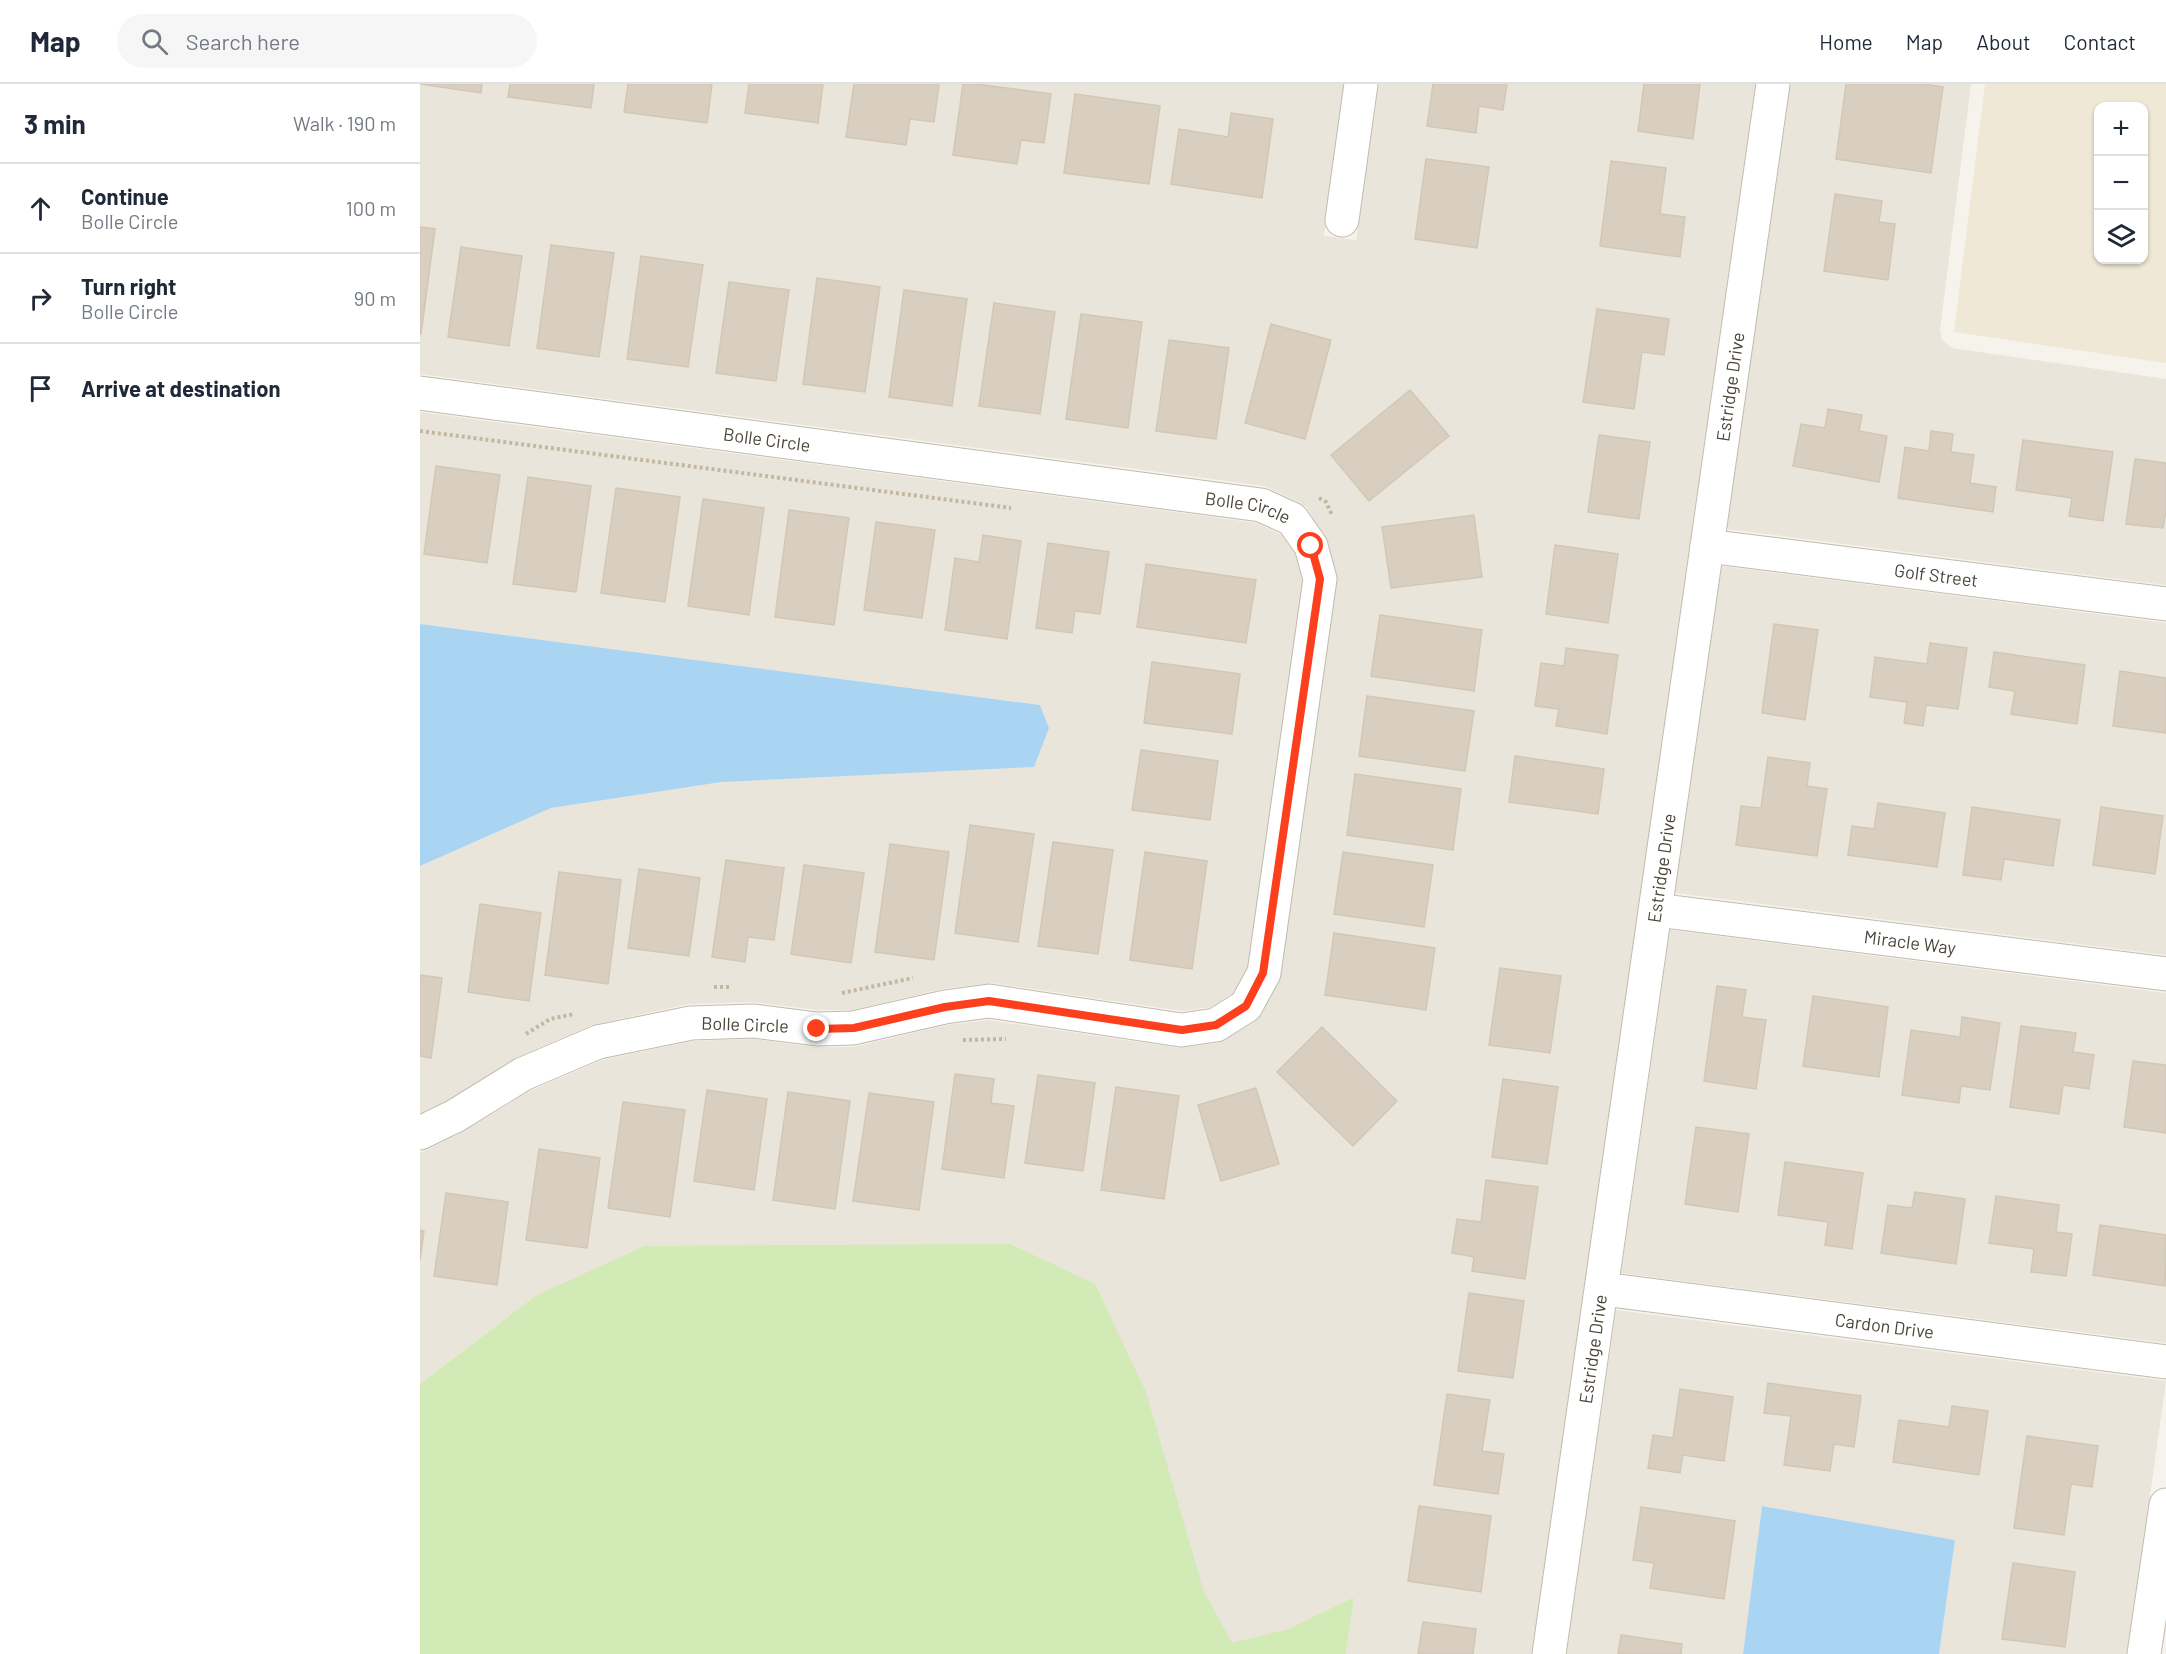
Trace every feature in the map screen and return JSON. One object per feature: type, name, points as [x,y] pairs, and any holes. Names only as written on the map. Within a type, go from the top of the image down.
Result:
[{"type":"street","points":[[1342,220],[1361,84]]},
{"type":"street","name":"Estridge Drive","points":[[1549,1654],[1773,84]]},
{"type":"street","name":"Bolle Circle","points":[[420,393],[1261,505],[1292,519],[1311,546],[1320,579],[1263,973],[1246,1006],[1216,1025],[1182,1030],[989,1001],[945,1007],[854,1028],[817,1029],[754,1021],[692,1023],[598,1042],[523,1074],[455,1116],[420,1133]]},
{"type":"street","name":"Golf Street","points":[[1707,546],[2166,604]]},
{"type":"street","name":"Miracle Way","points":[[1656,910],[2166,974]]},
{"type":"street","name":"Cardon Drive","points":[[1602,1289],[2166,1362]]},
{"type":"street","points":[[2144,1654],[2166,1505]]},
{"type":"path","points":[[420,431],[1019,509]]},
{"type":"path","points":[[1316,497],[1326,502],[1334,520]]},
{"type":"path","points":[[832,996],[921,977]]},
{"type":"path","points":[[711,988],[733,987]]},
{"type":"path","points":[[521,1038],[550,1019],[583,1012]]},
{"type":"path","points":[[957,1040],[1012,1039]]},
{"type":"shaded area","points":[[420,84],[1344,84],[1324,236],[1356,240],[1379,84],[1757,84],[1532,1654],[1346,1654],[1354,1597],[1288,1629],[1232,1644],[1203,1589],[535,1296],[420,1384],[420,1153],[463,1132],[530,1091],[602,1060],[693,1041],[753,1039],[814,1047],[853,1047],[947,1025],[988,1020],[1179,1048],[1218,1043],[1254,1022],[1261,1015],[1280,976],[1335,573],[1326,540],[1306,507],[1264,486],[420,374]]},
{"type":"shaded area","points":[[1790,84],[1971,84],[1940,330],[1942,340],[1952,348],[2166,379],[2166,585],[1726,529]]},
{"type":"shaded area","points":[[1985,84],[2166,84],[2166,363],[1954,332]]},
{"type":"shaded area","points":[[420,412],[1257,523],[1282,535],[1296,555],[1303,581],[1248,967],[1235,992],[1211,1007],[1182,1011],[992,983],[942,989],[852,1010],[818,1010],[754,1002],[689,1004],[592,1025],[518,1057],[449,1099],[420,1113],[420,866],[551,808],[1049,728],[1040,705],[420,624]]},
{"type":"shaded area","points":[[1721,566],[2166,623],[2166,955],[1675,893]]},
{"type":"shaded area","points":[[1670,930],[2166,993],[2166,1343],[1621,1273]]},
{"type":"shaded area","points":[[1616,1310],[2166,1381],[2128,1654],[1939,1654],[1955,1540],[1762,1506],[1743,1654],[1566,1654]]},
{"type":"green space","points":[[1010,1244],[1095,1284],[1146,1392],[1203,1589],[1232,1643],[1288,1629],[1354,1597],[1346,1654],[420,1654],[420,1384],[535,1296],[645,1246]]},
{"type":"water","points":[[420,624],[1040,705],[1049,728],[1034,767],[721,782],[551,808],[420,866]]},
{"type":"water","points":[[1762,1506],[1955,1540],[1939,1654],[1743,1654]]},
{"type":"building","points":[[420,84],[482,84],[481,93]]},
{"type":"building","points":[[510,84],[594,84],[591,108],[508,97]]},
{"type":"building","points":[[628,84],[712,84],[707,123],[624,112]]},
{"type":"building","points":[[749,84],[823,84],[818,123],[745,113]]},
{"type":"building","points":[[854,84],[939,84],[934,122],[910,119],[906,145],[846,137]]},
{"type":"building","points":[[963,84],[1051,94],[1044,143],[1021,140],[1017,164],[953,155]]},
{"type":"building","points":[[1433,84],[1507,84],[1503,110],[1479,106],[1476,133],[1427,126]]},
{"type":"building","points":[[1644,84],[1700,84],[1693,139],[1638,131]]},
{"type":"building","points":[[1846,84],[1923,84],[1943,87],[1931,173],[1836,159]]},
{"type":"building","points":[[1075,94],[1160,106],[1149,184],[1064,173]]},
{"type":"building","points":[[1231,113],[1273,119],[1262,198],[1171,184],[1179,129],[1228,137]]},
{"type":"building","points":[[1426,159],[1489,167],[1477,248],[1415,239]]},
{"type":"building","points":[[1611,161],[1666,168],[1660,214],[1685,217],[1680,257],[1600,246]]},
{"type":"building","points":[[1835,194],[1882,201],[1879,222],[1895,224],[1888,280],[1824,271]]},
{"type":"building","points":[[420,227],[435,229],[421,334],[420,333]]},
{"type":"building","points":[[551,245],[614,253],[599,357],[537,348]]},
{"type":"building","points":[[461,247],[522,256],[509,346],[448,337]]},
{"type":"building","points":[[641,256],[703,265],[688,367],[627,359]]},
{"type":"building","points":[[817,278],[880,287],[865,392],[803,384]]},
{"type":"building","points":[[729,282],[789,290],[776,381],[716,373]]},
{"type":"building","points":[[904,290],[967,299],[952,406],[889,397]]},
{"type":"building","points":[[994,303],[1055,312],[1040,414],[979,406]]},
{"type":"building","points":[[1597,309],[1669,319],[1664,355],[1642,352],[1634,409],[1583,402]]},
{"type":"building","points":[[1081,314],[1142,322],[1128,428],[1066,419]]},
{"type":"building","points":[[1271,324],[1331,340],[1305,439],[1245,423]]},
{"type":"building","points":[[1169,340],[1229,348],[1216,439],[1156,431]]},
{"type":"building","points":[[1410,390],[1449,436],[1369,501],[1331,455]]},
{"type":"building","points":[[1828,409],[1862,415],[1859,431],[1887,436],[1879,482],[1793,466],[1801,424],[1825,428]]},
{"type":"building","points":[[1931,431],[1953,434],[1951,452],[1974,455],[1970,483],[1996,487],[1993,512],[1898,498],[1905,447],[1929,451]]},
{"type":"building","points":[[1599,435],[1650,442],[1639,519],[1588,512]]},
{"type":"building","points":[[2023,440],[2113,452],[2103,521],[2069,516],[2072,498],[2016,490]]},
{"type":"building","points":[[2135,459],[2166,463],[2166,511],[2163,528],[2126,524]]},
{"type":"building","points":[[436,466],[500,475],[487,563],[424,554]]},
{"type":"building","points":[[528,477],[591,486],[576,592],[513,584]]},
{"type":"building","points":[[616,488],[680,497],[665,602],[601,593]]},
{"type":"building","points":[[703,499],[764,508],[749,615],[688,606]]},
{"type":"building","points":[[789,510],[849,518],[834,625],[775,617]]},
{"type":"building","points":[[1474,515],[1482,577],[1391,588],[1382,527]]},
{"type":"building","points":[[876,522],[935,530],[922,618],[864,610]]},
{"type":"building","points":[[983,535],[1021,541],[1007,639],[945,630],[955,558],[979,562]]},
{"type":"building","points":[[1048,543],[1109,552],[1100,614],[1075,611],[1072,633],[1036,628]]},
{"type":"building","points":[[1555,545],[1618,554],[1608,623],[1546,614]]},
{"type":"building","points":[[1146,564],[1256,580],[1246,643],[1137,627]]},
{"type":"building","points":[[1380,615],[1482,630],[1474,691],[1371,676]]},
{"type":"building","points":[[1774,624],[1818,630],[1805,720],[1762,713]]},
{"type":"building","points":[[1930,643],[1967,648],[1958,709],[1926,705],[1923,726],[1904,723],[1907,702],[1870,697],[1875,657],[1927,664]]},
{"type":"building","points":[[1566,648],[1618,655],[1607,734],[1556,726],[1559,709],[1535,706],[1541,663],[1564,666]]},
{"type":"building","points":[[1994,652],[2085,665],[2077,724],[2011,714],[2015,691],[1989,687]]},
{"type":"building","points":[[1152,662],[1240,674],[1232,734],[1144,723]]},
{"type":"building","points":[[2120,671],[2166,678],[2166,733],[2113,726]]},
{"type":"building","points":[[1367,696],[1474,711],[1465,771],[1359,756]]},
{"type":"building","points":[[1141,750],[1218,761],[1210,820],[1132,810]]},
{"type":"building","points":[[1515,756],[1604,769],[1598,814],[1509,802]]},
{"type":"building","points":[[1768,757],[1810,763],[1807,786],[1827,789],[1817,856],[1736,845],[1741,806],[1761,808]]},
{"type":"building","points":[[1355,774],[1461,789],[1453,850],[1347,835]]},
{"type":"building","points":[[1878,803],[1945,813],[1937,867],[1848,855],[1852,826],[1874,829]]},
{"type":"building","points":[[1972,807],[2060,820],[2053,866],[2004,859],[2001,880],[1963,875]]},
{"type":"building","points":[[2101,807],[2163,816],[2155,874],[2093,865]]},
{"type":"building","points":[[970,825],[1034,834],[1018,942],[955,933]]},
{"type":"building","points":[[1053,842],[1113,850],[1098,954],[1038,946]]},
{"type":"building","points":[[890,844],[949,852],[934,960],[875,952]]},
{"type":"building","points":[[1145,852],[1207,861],[1192,969],[1130,960]]},
{"type":"building","points":[[1343,852],[1433,865],[1424,927],[1334,914]]},
{"type":"building","points":[[726,860],[784,868],[774,940],[748,937],[745,962],[712,957]]},
{"type":"building","points":[[804,865],[864,873],[851,963],[791,954]]},
{"type":"building","points":[[639,869],[700,878],[689,956],[628,948]]},
{"type":"building","points":[[559,872],[621,880],[608,984],[545,975]]},
{"type":"building","points":[[480,904],[541,913],[529,1001],[468,992]]},
{"type":"building","points":[[1334,933],[1435,948],[1426,1010],[1325,995]]},
{"type":"building","points":[[1500,968],[1561,976],[1550,1053],[1489,1045]]},
{"type":"building","points":[[420,975],[442,978],[431,1058],[420,1056]]},
{"type":"building","points":[[1717,986],[1746,990],[1742,1017],[1766,1020],[1756,1089],[1704,1081]]},
{"type":"building","points":[[1813,996],[1888,1007],[1879,1077],[1803,1066]]},
{"type":"building","points":[[1962,1017],[2000,1023],[1990,1090],[1961,1086],[1959,1103],[1902,1095],[1911,1030],[1960,1037]]},
{"type":"building","points":[[2021,1026],[2076,1033],[2073,1052],[2094,1055],[2089,1089],[2063,1085],[2059,1114],[2010,1107]]},
{"type":"building","points":[[1322,1027],[1397,1101],[1353,1146],[1277,1072]]},
{"type":"building","points":[[2133,1061],[2166,1065],[2166,1133],[2124,1127]]},
{"type":"building","points":[[955,1074],[994,1079],[991,1103],[1014,1106],[1004,1178],[942,1169]]},
{"type":"building","points":[[1038,1075],[1095,1083],[1083,1171],[1025,1163]]},
{"type":"building","points":[[1503,1079],[1558,1087],[1547,1164],[1492,1157]]},
{"type":"building","points":[[1116,1087],[1179,1096],[1164,1199],[1101,1190]]},
{"type":"building","points":[[1256,1088],[1279,1164],[1221,1181],[1198,1105]]},
{"type":"building","points":[[707,1090],[767,1099],[754,1190],[694,1181]]},
{"type":"building","points":[[788,1092],[850,1101],[835,1209],[773,1200]]},
{"type":"building","points":[[869,1093],[934,1102],[919,1210],[853,1201]]},
{"type":"building","points":[[623,1102],[685,1110],[670,1217],[608,1208]]},
{"type":"building","points":[[1696,1127],[1749,1134],[1738,1212],[1685,1204]]},
{"type":"building","points":[[539,1149],[600,1158],[587,1248],[526,1240]]},
{"type":"building","points":[[1785,1162],[1863,1173],[1852,1249],[1825,1245],[1828,1222],[1778,1215]]},
{"type":"building","points":[[1486,1180],[1538,1187],[1525,1279],[1472,1271],[1474,1257],[1452,1253],[1457,1219],[1481,1222]]},
{"type":"building","points":[[1915,1192],[1965,1199],[1956,1264],[1881,1253],[1888,1205],[1912,1208]]},
{"type":"building","points":[[446,1193],[508,1202],[497,1285],[434,1276]]},
{"type":"building","points":[[1996,1196],[2059,1205],[2056,1232],[2072,1234],[2066,1276],[2031,1272],[2034,1249],[1989,1243]]},
{"type":"building","points":[[2100,1225],[2166,1235],[2165,1286],[2093,1275]]},
{"type":"building","points":[[420,1230],[424,1231],[420,1260]]},
{"type":"building","points":[[1469,1293],[1524,1301],[1513,1378],[1458,1371]]},
{"type":"building","points":[[1768,1383],[1861,1396],[1854,1447],[1834,1444],[1830,1471],[1784,1465],[1791,1416],[1764,1413]]},
{"type":"building","points":[[1680,1389],[1733,1397],[1724,1461],[1683,1455],[1680,1473],[1648,1468],[1653,1435],[1673,1438]]},
{"type":"building","points":[[1447,1394],[1490,1400],[1482,1451],[1504,1454],[1498,1494],[1434,1485]]},
{"type":"building","points":[[1952,1406],[1988,1411],[1979,1475],[1893,1462],[1899,1420],[1949,1427]]},
{"type":"building","points":[[2027,1436],[2098,1446],[2092,1487],[2071,1484],[2064,1535],[2014,1528]]},
{"type":"building","points":[[1419,1506],[1491,1516],[1481,1592],[1408,1581]]},
{"type":"building","points":[[1641,1507],[1735,1521],[1724,1599],[1650,1588],[1654,1563],[1633,1560]]},
{"type":"building","points":[[2013,1563],[2075,1572],[2065,1647],[2002,1639]]},
{"type":"building","points":[[1423,1622],[1476,1629],[1473,1654],[1418,1654]]},
{"type":"building","points":[[1621,1635],[1682,1644],[1681,1654],[1618,1654]]},
{"type":"route","points":[[817,1029],[854,1028],[945,1007],[989,1001],[1182,1030],[1216,1025],[1246,1006],[1263,973],[1320,579],[1311,546]]}]
